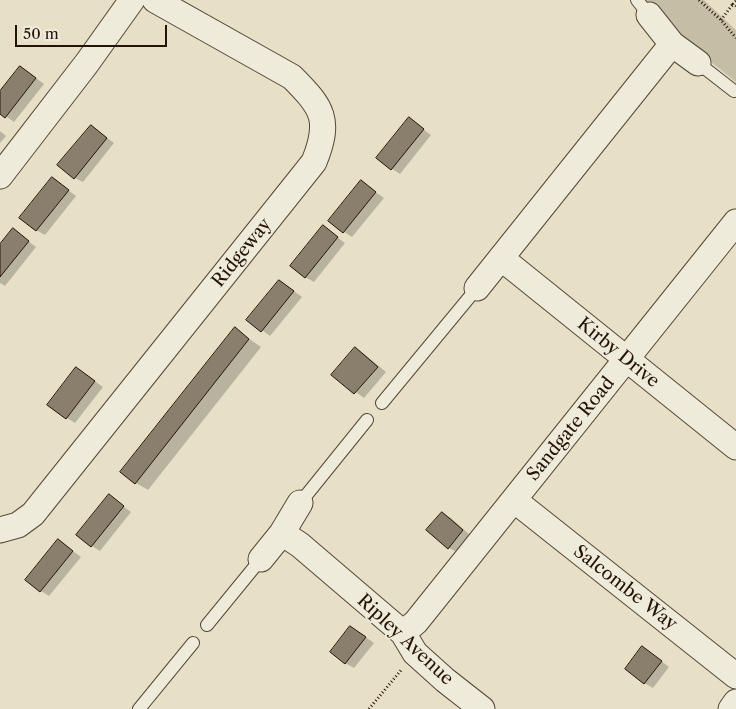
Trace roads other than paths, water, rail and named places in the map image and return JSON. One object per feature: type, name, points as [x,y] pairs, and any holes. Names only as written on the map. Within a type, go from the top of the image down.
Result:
[{"type":"street","points":[[0,176],[88,62],[132,0]]},
{"type":"street","name":"Ridgeway","points":[[0,530],[18,525],[33,514],[314,162],[322,142],[324,122],[318,107],[308,93],[292,77],[155,0]]},
{"type":"street","points":[[643,8],[672,44],[698,63]]},
{"type":"street","points":[[477,288],[672,44]]},
{"type":"street","name":"Sandgate Road","points":[[409,643],[416,622],[736,222]]},
{"type":"street","name":"Kirby Drive","points":[[501,258],[736,447]]},
{"type":"street","name":"Salcombe Way","points":[[514,500],[736,676]]},
{"type":"street","points":[[261,560],[282,533],[300,503]]},
{"type":"street","name":"Ripley Avenue","points":[[282,533],[300,545],[409,643],[445,680],[482,709]]},
{"type":"street","points":[[731,709],[736,702]]},
{"type":"lane","points":[[698,63],[734,91]]},
{"type":"lane","points":[[382,403],[477,288]]},
{"type":"lane","points":[[300,503],[367,420]]},
{"type":"lane","points":[[207,625],[261,560]]},
{"type":"lane","points":[[139,709],[193,643]]}]
